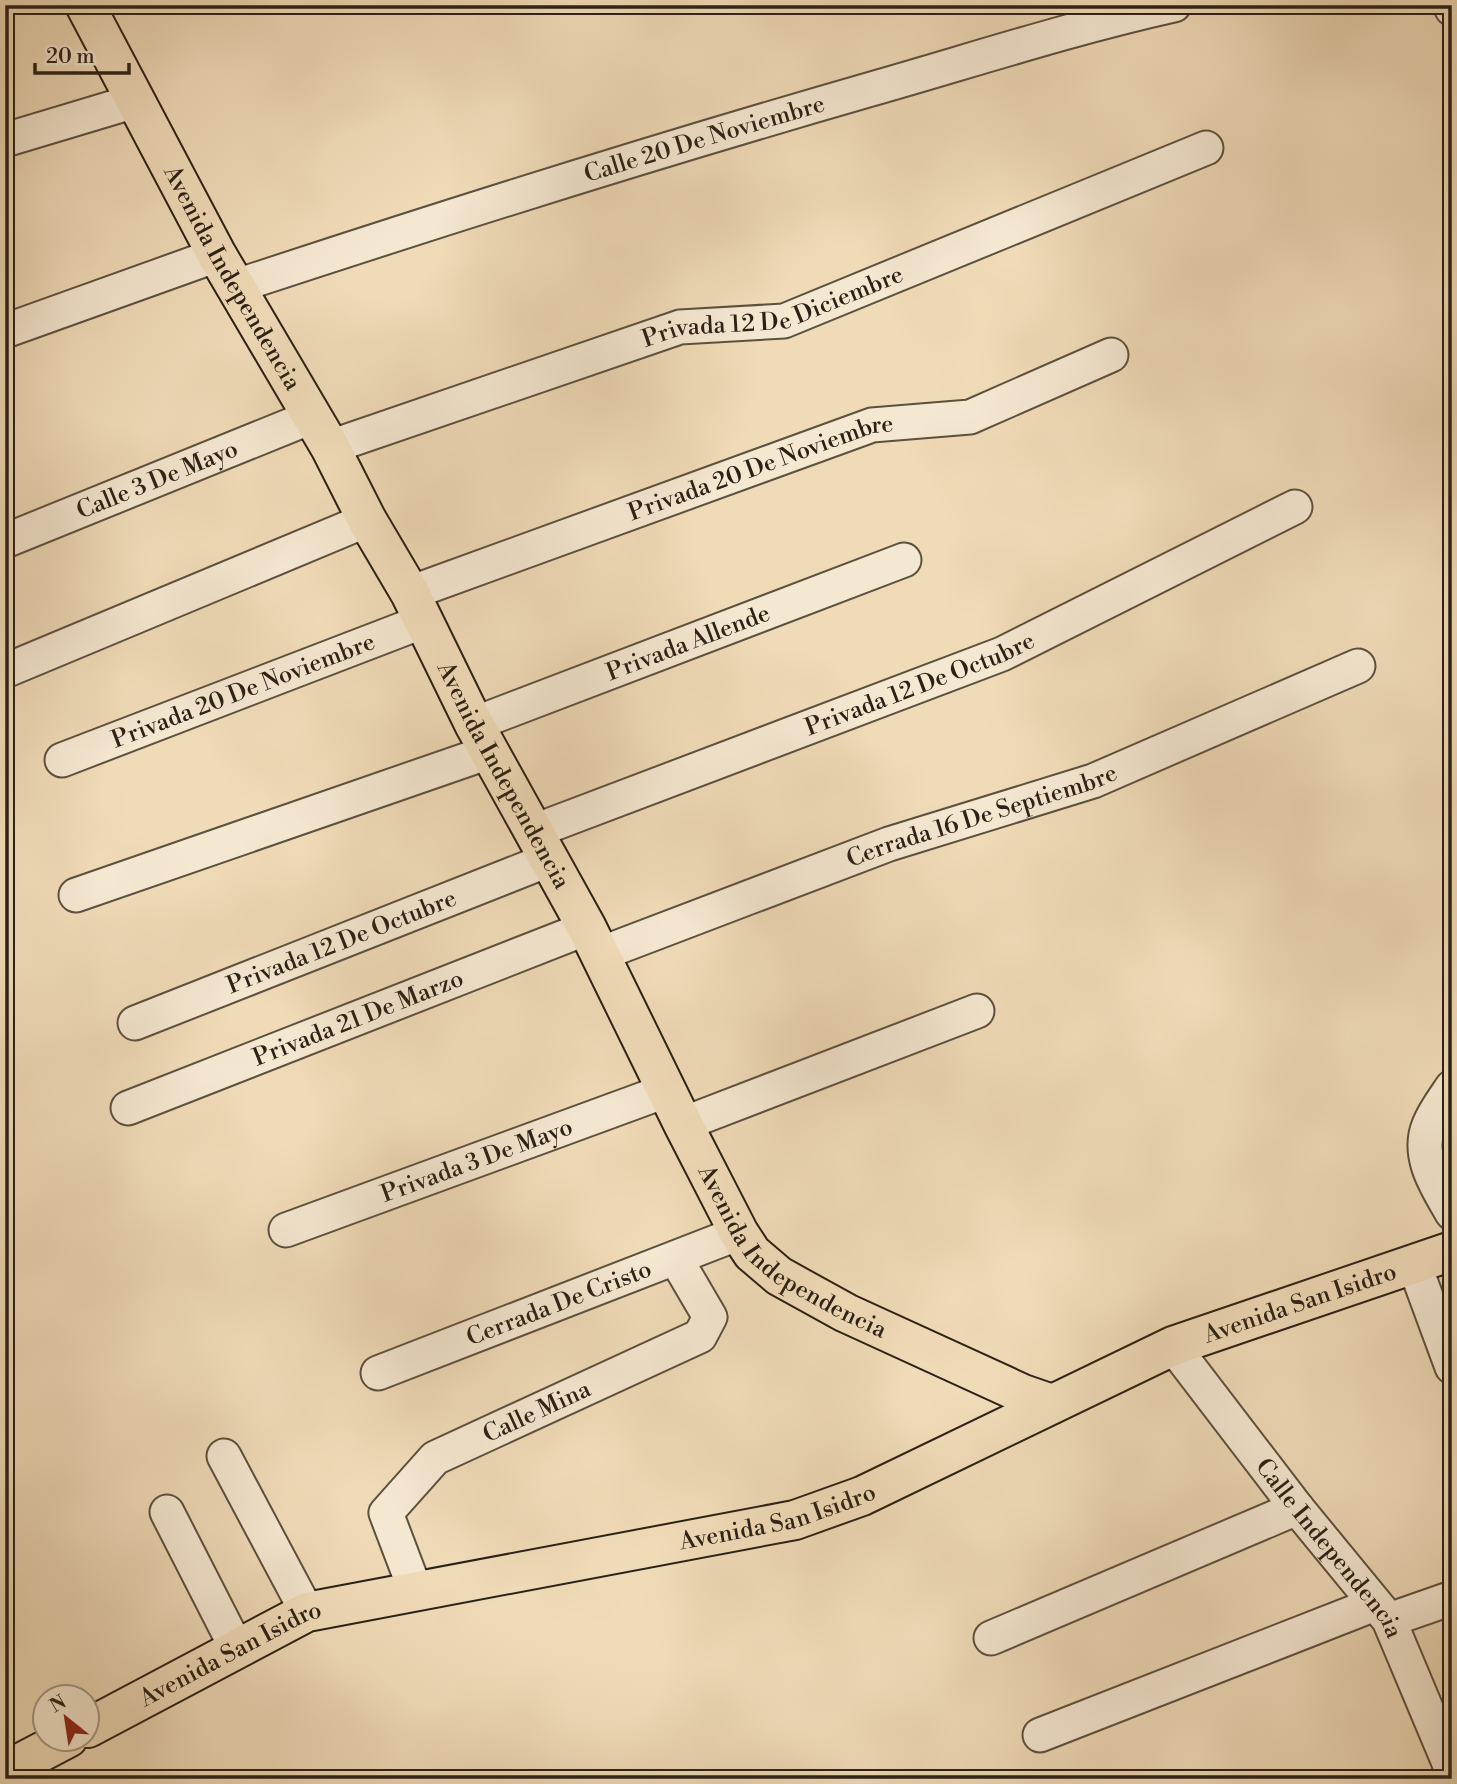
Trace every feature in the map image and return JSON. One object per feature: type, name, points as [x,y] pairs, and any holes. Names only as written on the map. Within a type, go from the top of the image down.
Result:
[{"type":"main road","name":"Avenida Independencia","points":[[85,5],[227,271],[417,607],[481,738],[593,941],[683,1124],[752,1253],[779,1276],[846,1312],[1023,1394],[1052,1404]]},
{"type":"main road","name":"Avenida San Isidro","points":[[102,1721],[307,1612],[795,1520],[862,1496],[1174,1346],[1452,1251]]},
{"type":"main road","points":[[5,1771],[41,1752]]},
{"type":"street","name":"Calle 20 De Noviembre","points":[[5,331],[227,271],[453,215],[685,143],[1155,7]]},
{"type":"street","points":[[5,140],[135,101]]},
{"type":"street","name":"Privada 12 De Diciembre","points":[[320,432],[680,327],[784,321],[1206,148]]},
{"type":"street","name":"Privada 20 De Noviembre","points":[[62,760],[417,607],[872,425],[970,417],[1111,355]]},
{"type":"street","name":"Calle 3 De Mayo","points":[[5,541],[320,432]]},
{"type":"street","name":"Privada 12 De Octubre","points":[[135,1023],[540,846],[1002,654],[1295,507]]},
{"type":"street","points":[[5,671],[366,520]]},
{"type":"street","name":"Privada Allende","points":[[76,895],[481,738],[904,560]]},
{"type":"street","name":"Cerrada 16 De Septiembre","points":[[593,941],[889,844],[1093,782],[1358,666]]},
{"type":"street","name":"Privada 21 De Marzo","points":[[128,1108],[593,941]]},
{"type":"street","points":[[683,1124],[977,1011]]},
{"type":"street","points":[[1452,1087],[1428,1126],[1425,1154],[1433,1180],[1452,1213]]},
{"type":"street","name":"Privada 3 De Mayo","points":[[286,1230],[668,1090]]},
{"type":"street","name":"Cerrada De Cristo","points":[[378,1373],[739,1233]]},
{"type":"street","name":"Calle Mina","points":[[416,1592],[386,1513],[435,1458],[700,1336],[710,1317],[676,1259]]},
{"type":"street","points":[[1414,1264],[1452,1367]]},
{"type":"street","name":"Calle Independencia","points":[[1174,1346],[1297,1508],[1382,1612],[1452,1770]]},
{"type":"street","points":[[224,1456],[307,1612]]},
{"type":"street","points":[[991,1638],[1297,1508]]},
{"type":"street","points":[[167,1512],[237,1649]]},
{"type":"street","points":[[1040,1735],[1382,1612],[1452,1598]]}]
